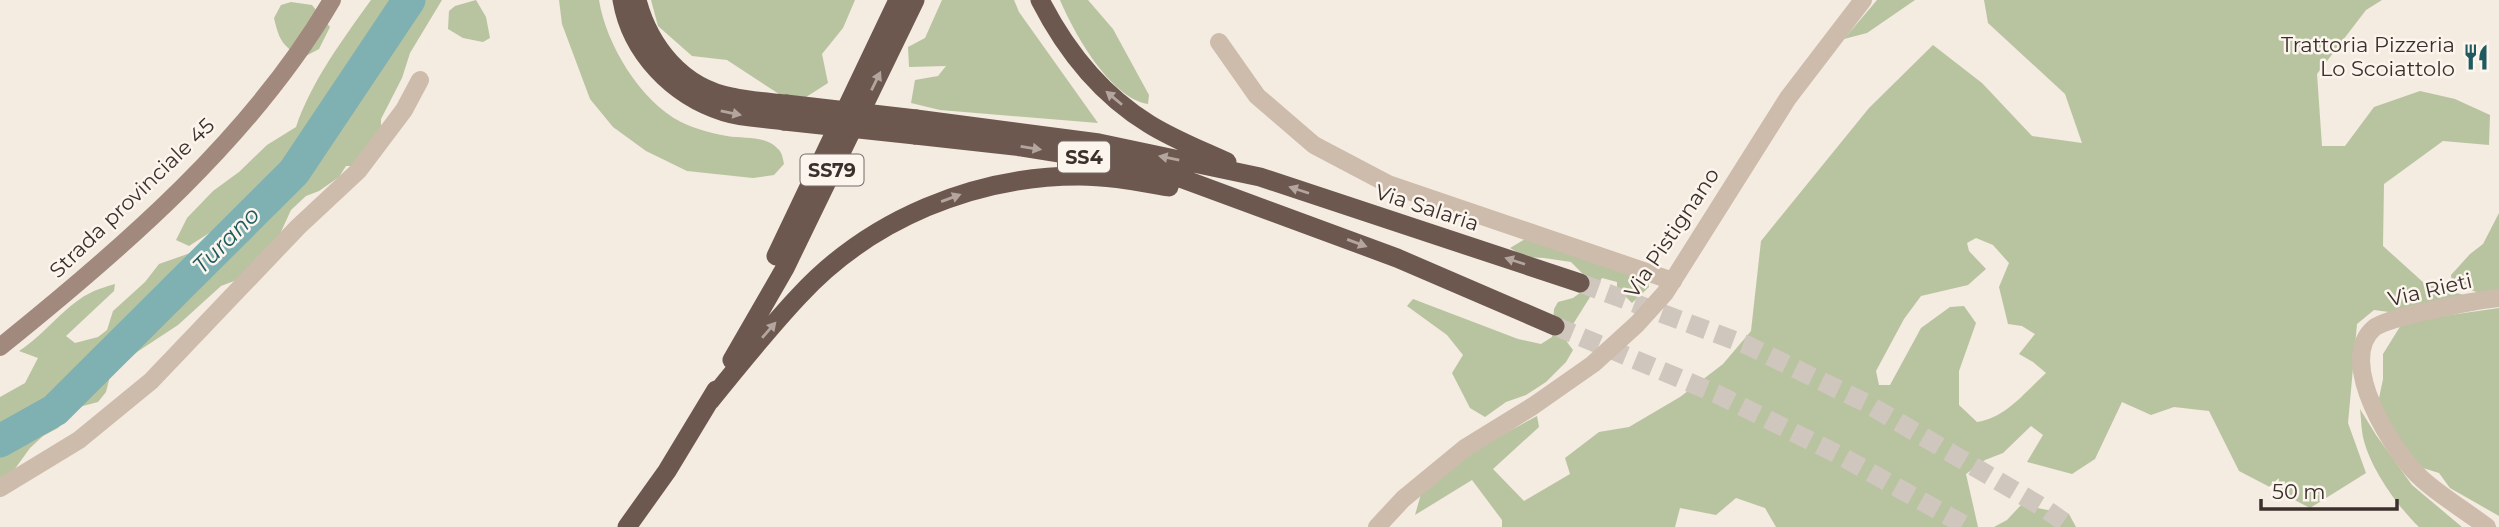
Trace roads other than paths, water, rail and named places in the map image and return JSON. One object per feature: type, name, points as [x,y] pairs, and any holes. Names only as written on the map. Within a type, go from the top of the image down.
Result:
[{"type":"highway","points":[[622,0],[627,20],[640,48],[660,73],[675,86],[709,107],[727,113],[785,113],[1099,143],[1260,177]]},
{"type":"highway","points":[[637,0],[649,35],[659,50],[685,76],[699,85],[730,97],[785,113]]},
{"type":"highway","points":[[824,153],[828,121],[879,15],[883,0]]},
{"type":"highway","name":"SS79","points":[[744,338],[774,261],[898,0]]},
{"type":"highway","name":"SS79","points":[[627,527],[667,471],[710,401],[785,268],[915,0]]},
{"type":"highway","points":[[1040,0],[1072,55],[1113,97],[1149,124],[1260,177]]},
{"type":"highway","name":"SS4","points":[[915,127],[1138,167],[1183,179],[1398,258],[1555,326]]},
{"type":"highway","points":[[710,401],[800,295],[857,244],[908,215],[952,197],[997,185],[1039,178],[1079,176],[1145,183],[1247,203]]},
{"type":"highway","name":"Via Salaria","points":[[1260,177],[1580,283]]},
{"type":"main road","name":"Strada provinciale 45","points":[[0,347],[62,298],[165,204],[267,93],[292,62],[332,0]]},
{"type":"street","name":"Via Pistignano","points":[[1377,527],[1404,499],[1465,448],[1594,364],[1637,324],[1673,281],[1788,98],[1863,0]]},
{"type":"street","points":[[1219,42],[1257,96],[1314,145],[1388,184],[1673,281]]},
{"type":"street","points":[[0,488],[79,440],[151,381],[298,227],[358,171],[404,110],[420,80]]},
{"type":"street","name":"Via Rieti","points":[[2487,527],[2421,478],[2392,443],[2374,409],[2360,363],[2364,339],[2375,327],[2434,310],[2499,298]]},
{"type":"waterway","name":"Turano","points":[[0,441],[55,410],[294,172],[409,0]]},
{"type":"tunnel","points":[[1580,283],[1747,345],[1866,403],[2044,508],[2071,527]]},
{"type":"tunnel","points":[[1555,326],[1717,394],[1839,455],[1968,527]]},
{"type":"place","name":"Trattoria Pizzeria Lo Scoiattolo","points":[[2476,57]]}]
